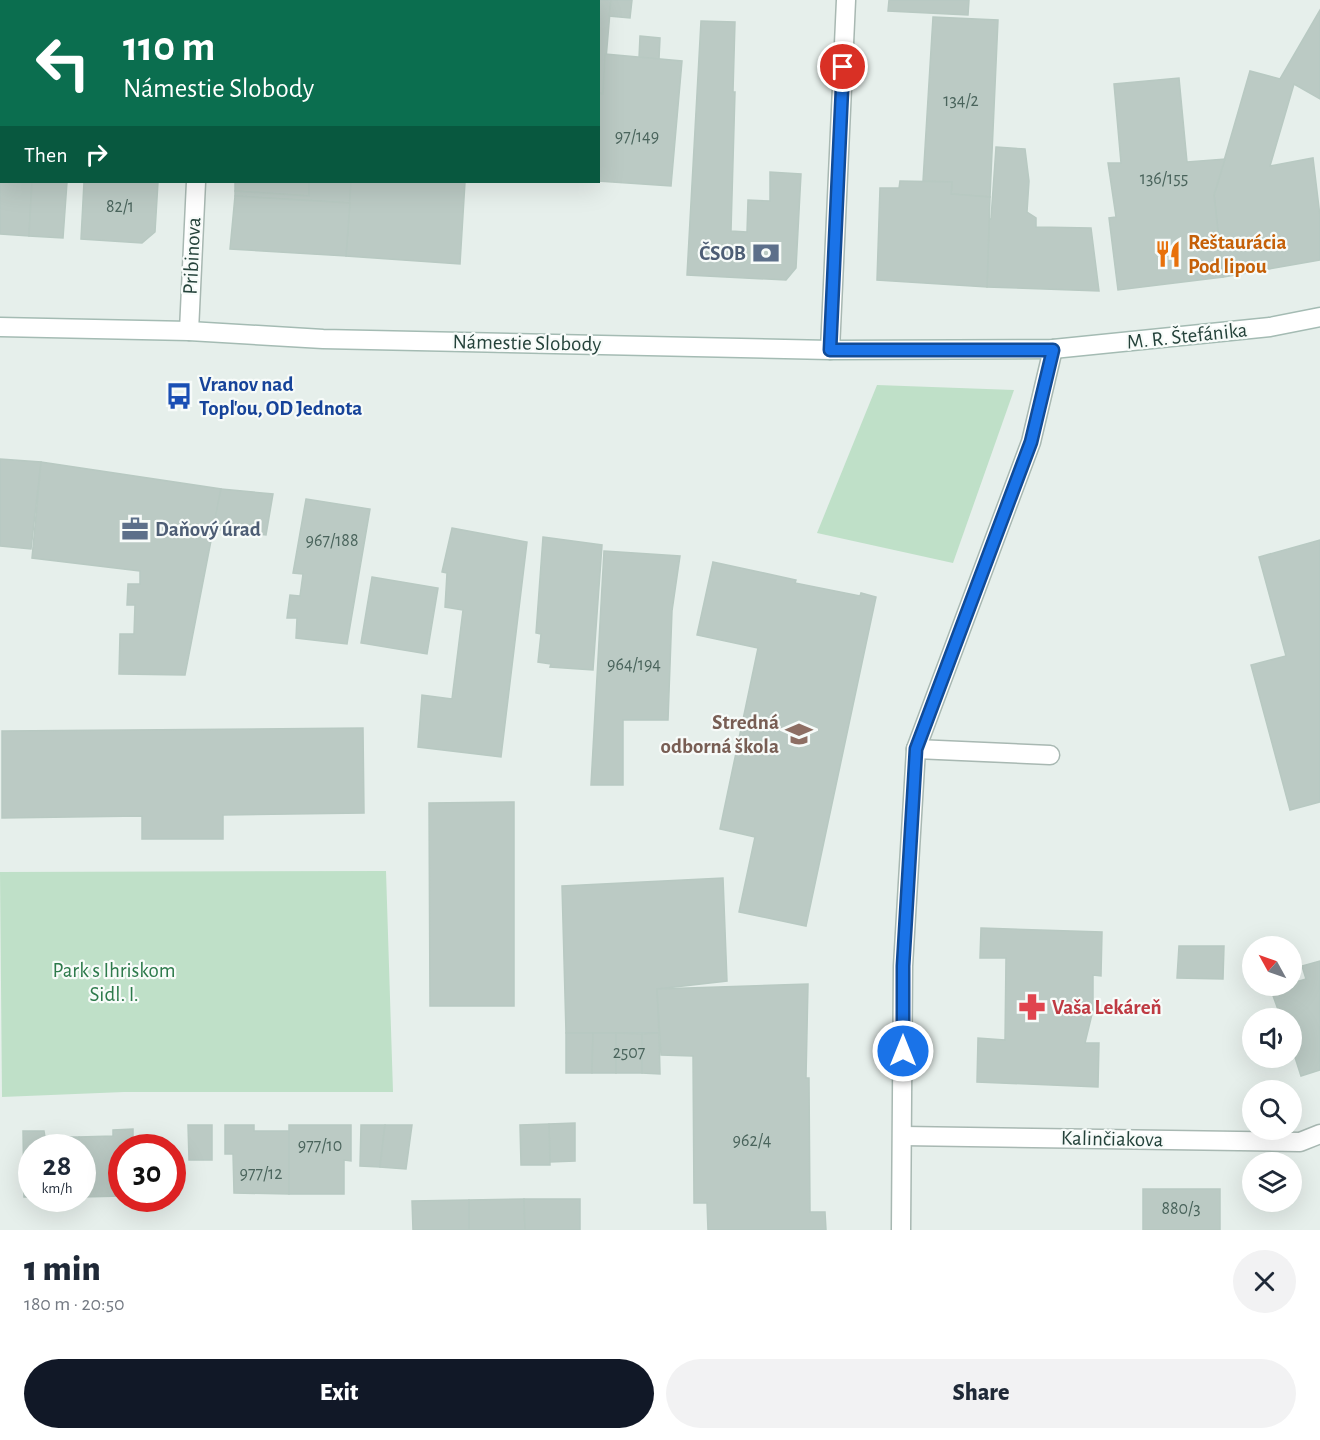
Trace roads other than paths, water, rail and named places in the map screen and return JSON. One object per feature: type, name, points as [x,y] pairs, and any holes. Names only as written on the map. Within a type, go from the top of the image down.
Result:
[{"type":"street","points":[[830,350],[846,0]]},
{"type":"street","name":"Pribinova","points":[[189,331],[196,183]]},
{"type":"street","name":"M. R. Štefánika","points":[[1053,350],[1270,327],[1320,317]]},
{"type":"street","name":"Námestie Slobody","points":[[0,327],[189,331],[323,339],[830,350],[1053,350]]},
{"type":"street","points":[[901,1230],[903,966],[916,749],[1031,442],[1053,350]]},
{"type":"street","points":[[916,749],[1050,755]]},
{"type":"street","name":"Kalinčiakova","points":[[903,1136],[1300,1142],[1320,1134]]},
{"type":"place","name":"ČSOB","points":[[766,253]]},
{"type":"place","name":"Reštaurácia Pod lipou","points":[[1168,254]]},
{"type":"place","name":"Vranov nad Topľou, OD Jednota","points":[[179,396]]},
{"type":"place","name":"Daňový úrad","points":[[135,529]]},
{"type":"place","name":"Stredná odborná škola","points":[[799,734]]},
{"type":"place","name":"Vaša Lekáreň","points":[[1032,1007]]},
{"type":"park label","name":"Park s Ihriskom Sidl. I.","points":[[114,982]]}]
